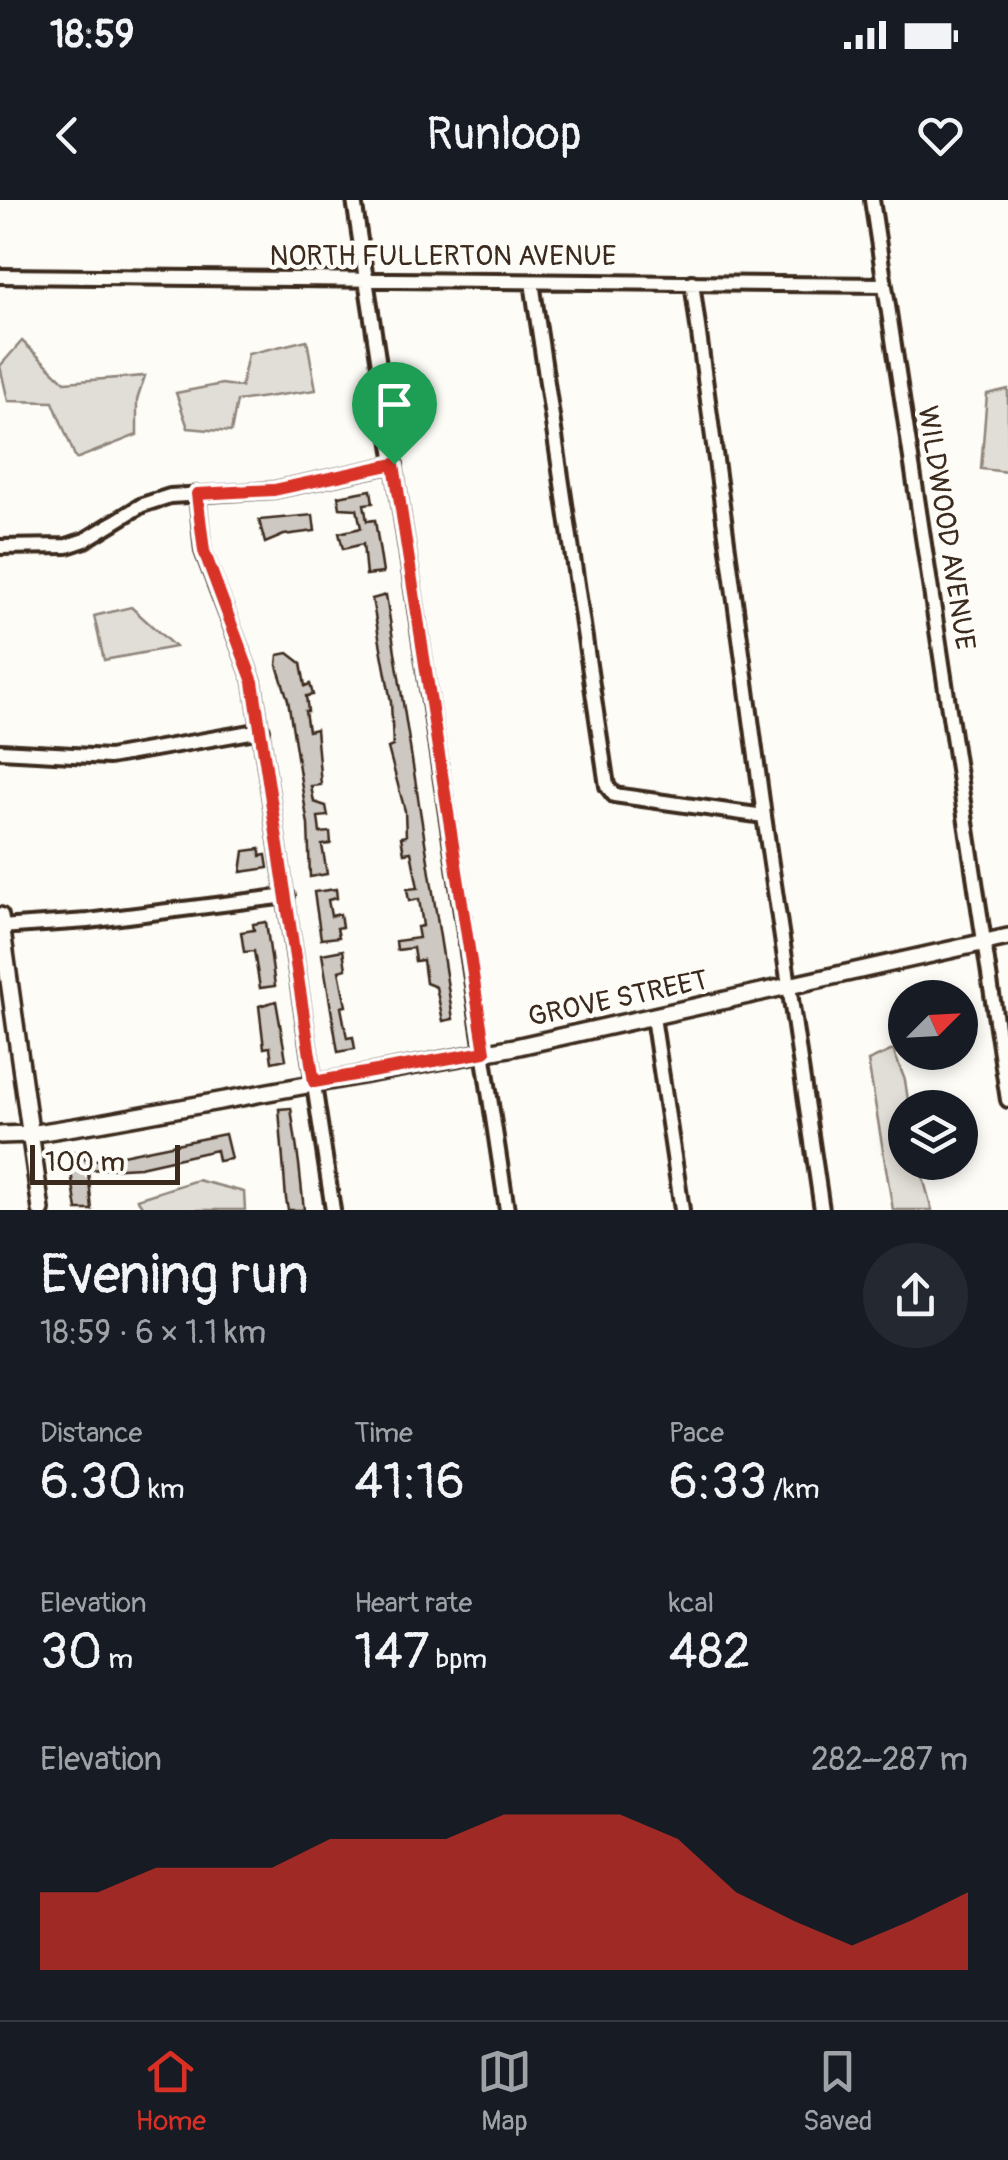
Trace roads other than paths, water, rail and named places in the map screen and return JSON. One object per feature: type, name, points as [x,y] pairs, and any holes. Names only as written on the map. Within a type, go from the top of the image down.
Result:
[{"type":"main road","points":[[0,923],[41,1210]]},
{"type":"main road","name":"GROVE STREET","points":[[0,1134],[30,1134],[485,1052],[1008,937]]},
{"type":"street","points":[[354,200],[508,1210]]},
{"type":"street","name":"WILDWOOD AVENUE","points":[[872,200],[1008,1100]]},
{"type":"street","name":"NORTH FULLERTON AVENUE","points":[[0,276],[885,285]]},
{"type":"street","points":[[532,282],[607,786],[614,795],[764,816]]},
{"type":"street","points":[[692,282],[822,1210]]},
{"type":"street","points":[[0,547],[67,546],[85,540],[142,505],[170,496],[274,490],[394,464]]},
{"type":"street","points":[[197,494],[204,551],[253,682],[334,1210]]},
{"type":"street","points":[[0,751],[110,757],[262,730]]},
{"type":"street","points":[[0,923],[88,921],[287,896]]},
{"type":"street","points":[[654,1016],[682,1210]]}]
